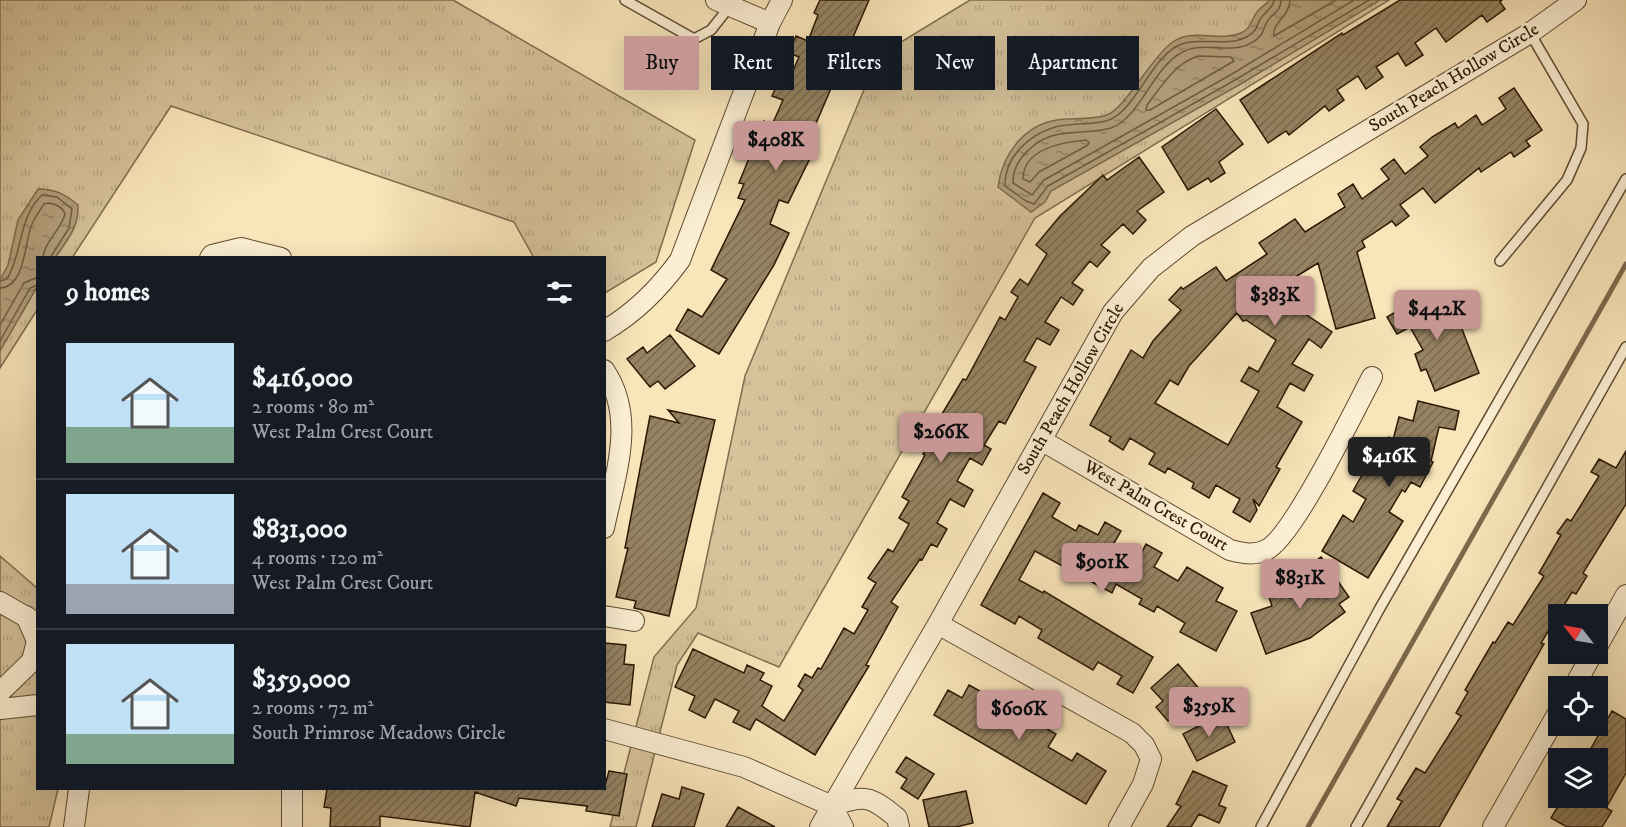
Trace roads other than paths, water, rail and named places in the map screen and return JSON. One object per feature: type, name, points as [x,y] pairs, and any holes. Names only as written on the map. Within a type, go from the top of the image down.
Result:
[{"type":"street","points":[[606,330],[627,318],[663,283],[680,260],[770,23],[782,0]]},
{"type":"street","name":"South Peach Hollow Circle","points":[[820,827],[938,624],[1113,312],[1133,286],[1163,257],[1218,220],[1530,33],[1576,0]]},
{"type":"street","points":[[723,3],[770,23]]},
{"type":"street","points":[[211,256],[241,248],[272,256]]},
{"type":"street","points":[[606,374],[621,404],[624,432],[606,518]]},
{"type":"street","name":"West Palm Crest Court","points":[[1041,440],[1230,550],[1246,554],[1266,550],[1278,542],[1288,530],[1372,377]]},
{"type":"street","points":[[1608,627],[1626,595]]},
{"type":"street","points":[[0,602],[32,620],[36,637]]},
{"type":"street","points":[[606,616],[634,621]]},
{"type":"street","points":[[938,624],[1132,733],[1144,746],[1151,759],[1143,784],[1119,827]]},
{"type":"street","points":[[0,692],[32,661],[36,645]]},
{"type":"street","points":[[0,709],[36,705]]},
{"type":"street","points":[[606,730],[744,767],[832,806],[843,827]]},
{"type":"street","points":[[1493,827],[1548,731]]},
{"type":"street","points":[[74,827],[79,790]]},
{"type":"street","points":[[292,790],[292,827]]},
{"type":"street","points":[[832,806],[858,797],[872,801],[897,818],[899,827]]},
{"type":"lane","points":[[624,0],[694,39],[711,30],[723,3]]},
{"type":"lane","points":[[1500,261],[1568,180],[1581,148],[1583,124],[1530,33]]},
{"type":"lane","points":[[1261,827],[1386,598],[1626,179]]},
{"type":"lane","points":[[1356,827],[1626,347]]},
{"type":"water","points":[[1270,0],[1380,0],[1239,85],[1051,191],[1045,202],[1031,212],[998,187],[1009,153],[1024,135],[1034,128],[1057,120],[1107,115],[1114,111],[1132,90],[1139,90],[1139,81],[1170,44],[1187,36],[1232,36],[1241,33],[1249,27],[1258,10]]},
{"type":"water","points":[[38,189],[60,193],[78,205],[77,220],[56,256],[36,256],[36,289],[0,351],[0,280],[8,265],[18,220]]},
{"type":"waterway","points":[[1308,827],[1626,264]]}]
